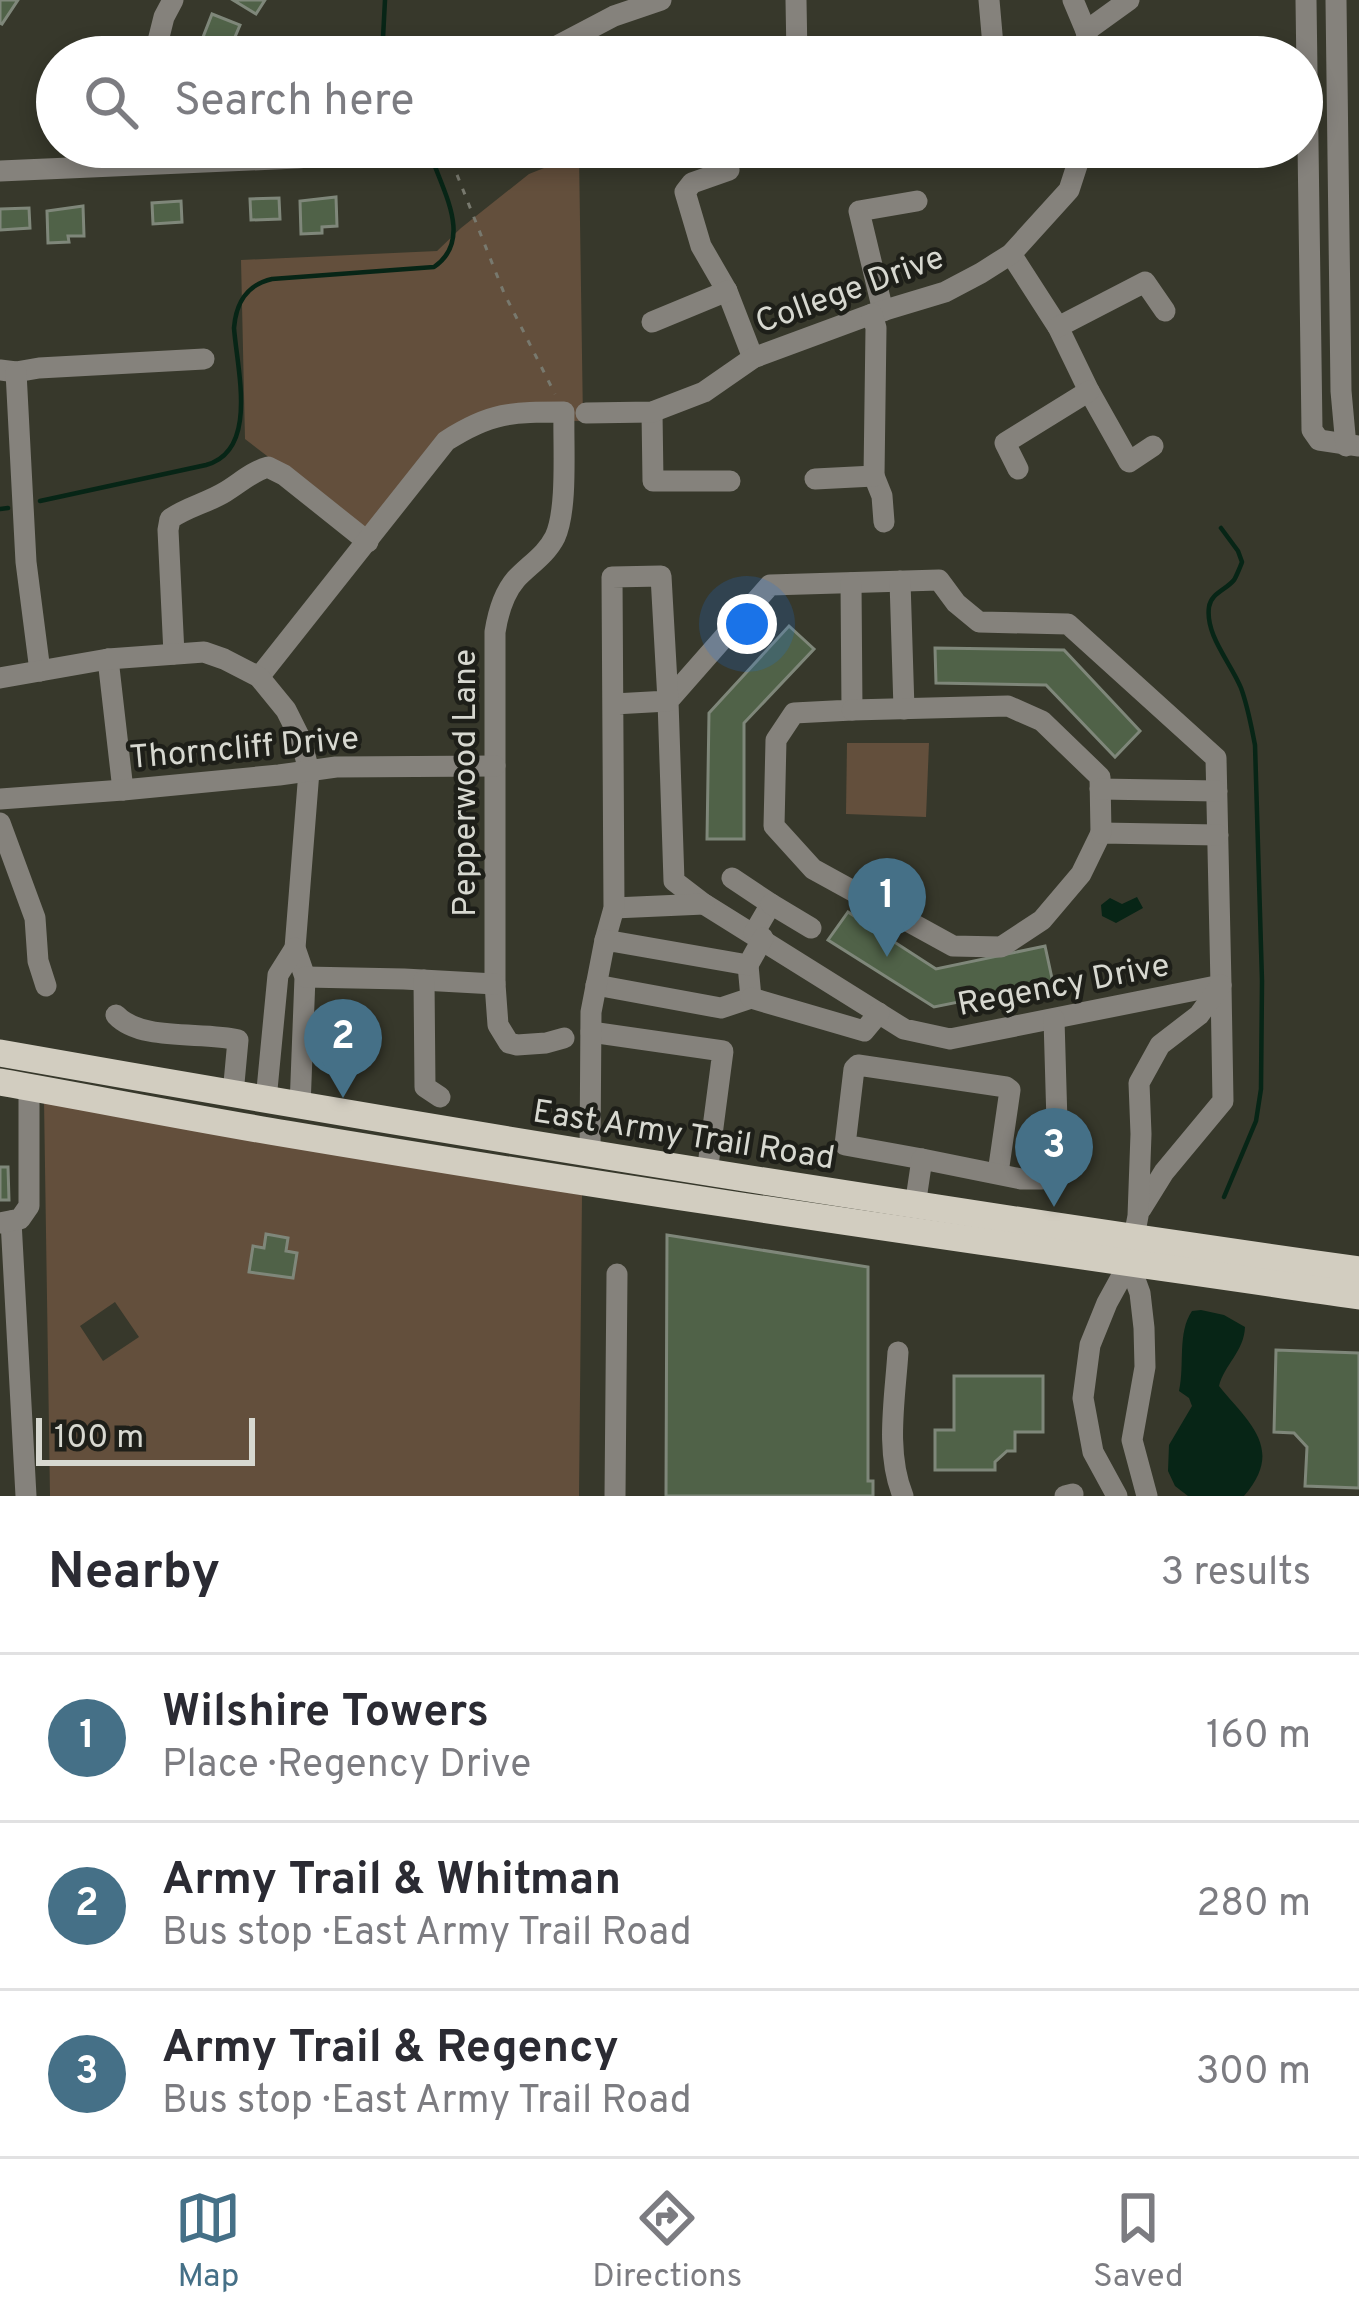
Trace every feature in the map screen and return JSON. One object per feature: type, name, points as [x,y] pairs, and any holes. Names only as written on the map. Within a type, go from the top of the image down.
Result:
[{"type":"main road","name":"East Army Trail Road","points":[[0,1053],[590,1155],[1359,1270]]},
{"type":"main road","name":"East Army Trail Road","points":[[0,1082],[381,1149],[908,1232],[1134,1238],[1359,1296]]},
{"type":"street","points":[[159,36],[173,0]]},
{"type":"street","points":[[569,36],[614,8],[661,0]]},
{"type":"street","points":[[796,0],[797,36]]},
{"type":"street","points":[[988,0],[992,36]]},
{"type":"street","points":[[1073,0],[1087,36]]},
{"type":"street","points":[[1086,31],[1130,0]]},
{"type":"street","points":[[1306,0],[1306,36]]},
{"type":"street","points":[[1308,168],[1312,430],[1319,440],[1353,446],[1341,391],[1348,98],[1336,0]]},
{"type":"street","points":[[0,171],[36,167]]},
{"type":"street","name":"College Drive","points":[[259,677],[446,441],[472,424],[510,413],[652,412],[704,392],[753,358],[945,292],[1011,254],[1069,190],[1076,168]]},
{"type":"street","points":[[729,170],[692,183],[686,192],[701,246],[728,292],[753,358]]},
{"type":"street","points":[[884,522],[874,476],[878,313],[859,211],[917,201]]},
{"type":"street","points":[[1011,254],[1058,327],[1129,462],[1154,446]]},
{"type":"street","points":[[1058,327],[1144,282],[1165,311]]},
{"type":"street","points":[[652,322],[728,292]]},
{"type":"street","points":[[40,671],[8,371],[204,359]]},
{"type":"street","points":[[1018,469],[1005,443],[1089,391]]},
{"type":"street","name":"Pepperwood Lane","points":[[565,1038],[509,1043],[498,1025],[495,632],[506,595],[556,535],[575,412]]},
{"type":"street","points":[[652,412],[653,481],[730,481]]},
{"type":"street","points":[[174,654],[168,530],[170,519],[184,509],[219,496],[268,467],[368,542]]},
{"type":"street","points":[[815,479],[874,476]]},
{"type":"street","points":[[590,1155],[591,1032],[596,985],[614,908],[613,577],[662,576],[668,701],[614,704]]},
{"type":"street","name":"Regency Drive","points":[[1118,1496],[1093,1452],[1083,1398],[1090,1345],[1164,1172],[1223,1102],[1221,986],[1218,835],[1216,758],[1068,624],[979,622],[939,580],[770,585],[668,701],[674,881],[904,1029],[950,1040],[1221,986]]},
{"type":"street","points":[[900,581],[904,709]]},
{"type":"street","points":[[851,583],[851,710]]},
{"type":"street","points":[[0,678],[108,659],[204,652],[259,677],[291,718],[309,771],[295,948],[305,977],[300,1107]]},
{"type":"street","points":[[108,659],[123,790]]},
{"type":"street","points":[[1008,706],[1042,721],[1100,777],[1101,833],[1081,874],[1042,920],[1001,947],[953,946],[813,869],[774,826],[776,740],[794,713],[851,710],[1008,706]]},
{"type":"street","name":"Thorncliff Drive","points":[[0,799],[336,767],[495,766]]},
{"type":"street","points":[[1100,789],[1217,791]]},
{"type":"street","points":[[0,823],[35,918],[38,962],[46,986]]},
{"type":"street","points":[[1101,833],[1218,835]]},
{"type":"street","points":[[732,878],[812,928]]},
{"type":"street","points":[[614,908],[704,904]]},
{"type":"street","points":[[751,998],[748,965],[771,904]]},
{"type":"street","points":[[605,940],[748,965]]},
{"type":"street","points":[[266,1100],[278,975],[295,948]]},
{"type":"street","points":[[305,977],[495,984]]},
{"type":"street","points":[[424,980],[425,1087],[440,1096]]},
{"type":"street","points":[[596,985],[721,1008],[751,998],[864,1030],[878,1013]]},
{"type":"street","name":"Regency Drive","points":[[1147,1496],[1132,1440],[1145,1367],[1134,1238],[1141,1135],[1139,1083],[1160,1045],[1199,1016],[1221,986]]},
{"type":"street","points":[[116,1016],[123,1023],[154,1031],[238,1040],[233,1094]]},
{"type":"street","points":[[998,1173],[1010,1090],[1006,1087],[861,1063],[854,1070],[845,1145],[1022,1179],[1042,1179],[1058,1157],[1054,1018]]},
{"type":"street","points":[[591,1032],[723,1052],[707,1173]]},
{"type":"street","points":[[26,1496],[6,1222],[20,1219],[31,1195],[29,1087]]},
{"type":"street","points":[[915,1206],[922,1160]]},
{"type":"street","points":[[615,1496],[617,1274]]},
{"type":"street","points":[[898,1352],[892,1437],[903,1496]]},
{"type":"street","points":[[0,1472],[25,1471]]},
{"type":"path","points":[[454,168],[504,293],[575,412]]},
{"type":"shaded area","points":[[544,168],[579,168],[583,421],[509,420],[449,443],[377,540],[245,439],[241,260],[437,251],[529,174]]},
{"type":"shaded area","points":[[847,743],[929,743],[926,817],[846,814]]},
{"type":"shaded area","points":[[1137,897],[1143,908],[1116,923],[1102,916],[1101,905],[1110,898],[1122,904]]},
{"type":"shaded area","points":[[44,1100],[582,1195],[579,1496],[50,1496]],"holes":[[[266,1234],[288,1238],[286,1251],[297,1254],[293,1278],[249,1271],[253,1247],[264,1248]],[[115,1302],[139,1337],[103,1361],[80,1326]]]},
{"type":"shaded area","points":[[1192,1311],[1224,1315],[1245,1327],[1219,1386],[1251,1425],[1262,1450],[1262,1464],[1244,1496],[1188,1496],[1175,1486],[1168,1471],[1169,1445],[1192,1406],[1179,1391],[1184,1329]]},
{"type":"building","points":[[0,0],[18,0],[2,24],[0,23]]},
{"type":"building","points":[[233,0],[265,0],[256,14]]},
{"type":"building","points":[[212,14],[240,25],[235,36],[203,36]]},
{"type":"building","points":[[336,197],[337,226],[301,234],[300,201]]},
{"type":"building","points":[[279,198],[280,219],[251,220],[250,199]]},
{"type":"building","points":[[181,201],[182,222],[153,224],[152,203]]},
{"type":"building","points":[[83,206],[84,236],[48,243],[47,211]]},
{"type":"building","points":[[29,208],[30,228],[0,230],[0,209]]},
{"type":"building","points":[[789,626],[814,649],[744,723],[744,839],[707,839],[709,713]]},
{"type":"building","points":[[935,648],[1064,650],[1140,731],[1115,757],[1046,685],[936,683]]},
{"type":"building","points":[[848,912],[936,969],[1045,946],[1053,983],[934,1007],[828,940]]},
{"type":"building","points":[[0,1167],[8,1167],[9,1200],[0,1200]]},
{"type":"building","points":[[266,1234],[288,1238],[286,1251],[297,1253],[293,1278],[249,1272],[253,1246],[264,1248]]},
{"type":"building","points":[[667,1235],[868,1267],[868,1481],[873,1481],[873,1496],[666,1496]]},
{"type":"building","points":[[1276,1350],[1359,1353],[1359,1488],[1305,1486],[1307,1447],[1294,1433],[1274,1432]]},
{"type":"building","points":[[954,1376],[1043,1376],[1043,1432],[1015,1432],[1015,1451],[1007,1451],[995,1462],[995,1470],[935,1470],[935,1430],[954,1430]]},
{"type":"waterway","points":[[383,36],[385,0]]},
{"type":"waterway","points":[[40,501],[206,465],[223,457],[239,426],[234,328],[244,296],[272,279],[434,267],[452,244],[454,231],[436,168]]},
{"type":"waterway","points":[[0,509],[8,508]]},
{"type":"waterway","points":[[1221,528],[1242,562],[1234,580],[1213,598],[1209,617],[1241,688],[1255,745],[1262,981],[1261,1089],[1256,1121],[1224,1197]]},
{"type":"place","name":"Wilshire Towers","points":[[887,957]]},
{"type":"place","name":"Army Trail & Whitman","points":[[343,1098]]},
{"type":"place","name":"Army Trail & Regency","points":[[1054,1207]]}]
